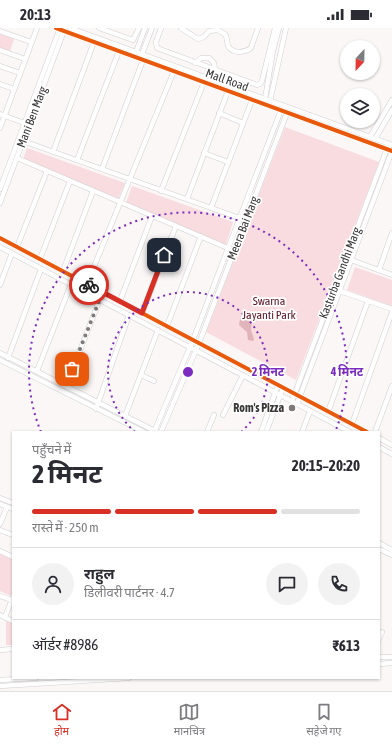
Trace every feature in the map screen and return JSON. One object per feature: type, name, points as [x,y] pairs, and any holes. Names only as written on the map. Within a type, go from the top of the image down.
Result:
[{"type":"street","points":[[0,128],[2,115],[14,89],[37,28]]},
{"type":"street","name":"Mall Road","points":[[70,28],[199,75],[228,91],[390,148]]},
{"type":"street","points":[[99,28],[133,40],[139,28]]},
{"type":"street","points":[[136,52],[145,28]]},
{"type":"street","points":[[142,54],[152,28]]},
{"type":"street","points":[[161,28],[155,46],[157,48],[253,84],[260,84],[275,28]]},
{"type":"street","points":[[181,28],[198,39],[204,37],[210,30],[218,30],[226,35],[228,46],[235,52],[245,51],[251,48],[258,28]]},
{"type":"street","points":[[268,100],[273,51],[279,28]]},
{"type":"street","points":[[268,100],[286,28]]},
{"type":"street","name":"Mall Road","points":[[61,29],[174,71],[268,100],[373,138],[390,148]]},
{"type":"street","name":"Mani Ben Marg","points":[[0,189],[27,124],[61,29]]},
{"type":"street","points":[[0,31],[32,42]]},
{"type":"street","points":[[52,152],[94,42]]},
{"type":"street","points":[[0,50],[25,59]]},
{"type":"street","points":[[77,160],[119,51]]},
{"type":"street","points":[[195,63],[201,58],[208,58],[214,63],[215,70]]},
{"type":"street","points":[[102,170],[143,60]]},
{"type":"street","points":[[199,75],[202,65]]},
{"type":"street","points":[[0,66],[20,73]]},
{"type":"street","points":[[161,190],[208,68]]},
{"type":"street","points":[[84,291],[174,71]]},
{"type":"street","points":[[0,84],[14,89]]},
{"type":"street","points":[[187,200],[228,91]]},
{"type":"street","points":[[211,208],[252,100]]},
{"type":"street","points":[[373,138],[392,100]]},
{"type":"street","name":"Meera Bai Marg","points":[[192,349],[228,248],[281,110]]},
{"type":"street","points":[[373,138],[392,110]]},
{"type":"street","name":"Meera Bai Marg","points":[[192,349],[199,343],[287,112]]},
{"type":"street","points":[[219,113],[243,123]]},
{"type":"street","points":[[2,115],[27,124]]},
{"type":"street","name":"Mani Ben Marg","points":[[0,203],[23,141],[27,124]]},
{"type":"street","points":[[23,141],[246,221]]},
{"type":"street","name":"Kasturba Gandhi Marg","points":[[297,404],[340,291],[341,280],[351,260],[390,148]]},
{"type":"street","name":"Kasturba Gandhi Marg","points":[[292,401],[341,280],[390,148]]},
{"type":"street","points":[[204,153],[228,162]]},
{"type":"street","points":[[17,158],[234,250]]},
{"type":"street","points":[[18,247],[47,171]]},
{"type":"street","points":[[40,259],[70,181]]},
{"type":"street","points":[[63,271],[93,191]]},
{"type":"street","points":[[120,301],[152,216]]},
{"type":"street","points":[[142,313],[176,226]]},
{"type":"street","points":[[379,270],[392,233]]},
{"type":"street","points":[[166,326],[201,236]]},
{"type":"street","points":[[0,238],[365,431]]},
{"type":"street","points":[[0,247],[348,431]]},
{"type":"street","points":[[0,285],[12,253]]},
{"type":"street","points":[[351,260],[392,275]]},
{"type":"street","points":[[8,358],[41,269]]},
{"type":"street","points":[[36,371],[70,284]]},
{"type":"street","points":[[340,291],[392,310],[352,424]]},
{"type":"street","points":[[66,386],[100,299]]},
{"type":"street","points":[[328,412],[368,301]]},
{"type":"street","points":[[96,409],[129,315]]},
{"type":"street","points":[[125,416],[158,330]]},
{"type":"street","points":[[155,431],[192,349]]},
{"type":"street","points":[[161,431],[192,349]]},
{"type":"street","points":[[0,353],[153,431]]},
{"type":"street","points":[[0,360],[142,431]]},
{"type":"street","points":[[141,375],[154,380]]},
{"type":"street","points":[[223,415],[243,375]]},
{"type":"street","points":[[261,431],[278,385]]},
{"type":"street","points":[[375,431],[392,386]]},
{"type":"street","points":[[266,431],[283,388]]},
{"type":"street","points":[[302,431],[310,411]]},
{"type":"street","points":[[206,431],[214,415]]},
{"type":"street","points":[[337,431],[339,426]]},
{"type":"street","points":[[380,439],[392,445]]},
{"type":"street","points":[[380,448],[392,454]]},
{"type":"street","points":[[0,498],[12,503]]},
{"type":"street","points":[[0,504],[12,509]]},
{"type":"street","points":[[0,524],[7,507]]},
{"type":"street","points":[[0,530],[12,535]]},
{"type":"street","points":[[380,544],[392,550]]},
{"type":"street","points":[[380,549],[392,555]]},
{"type":"street","points":[[0,551],[12,557]]},
{"type":"street","points":[[0,596],[12,599],[2,616],[12,621]]},
{"type":"street","points":[[380,637],[382,632]]},
{"type":"street","points":[[0,650],[12,649]]},
{"type":"street","points":[[380,657],[392,657]]},
{"type":"street","points":[[380,664],[392,663]]},
{"type":"street","points":[[0,680],[18,679]]},
{"type":"street","points":[[0,686],[104,679]]},
{"type":"green space","points":[[0,34],[14,39],[10,51],[0,48]]},
{"type":"green space","name":"Swarna Jayanti Park","points":[[285,127],[379,162],[296,380],[206,332]]},
{"type":"green space","points":[[27,148],[125,183],[118,199],[23,160]]},
{"type":"green space","points":[[132,186],[233,222],[226,245],[126,203]]},
{"type":"green space","points":[[355,267],[392,280],[392,306],[347,290]]},
{"type":"green space","points":[[0,554],[12,560],[12,594],[11,596],[0,591]]},
{"type":"green space","points":[[6,621],[12,624],[12,645],[6,645]]},
{"type":"shaded area","points":[[245,316],[252,320],[251,330],[254,339],[253,341],[248,340],[247,332],[239,325],[240,319]]},
{"type":"cycle path","points":[[56,28],[392,151]]},
{"type":"cycle path","points":[[0,238],[365,431]]},
{"type":"way so far","points":[[72,369],[100,299],[84,291],[87,284],[89,285]]},
{"type":"place","name":"Rom's Pizza","points":[[292,408]]},
{"type":"route","points":[[89,285],[142,313],[164,255]]}]
